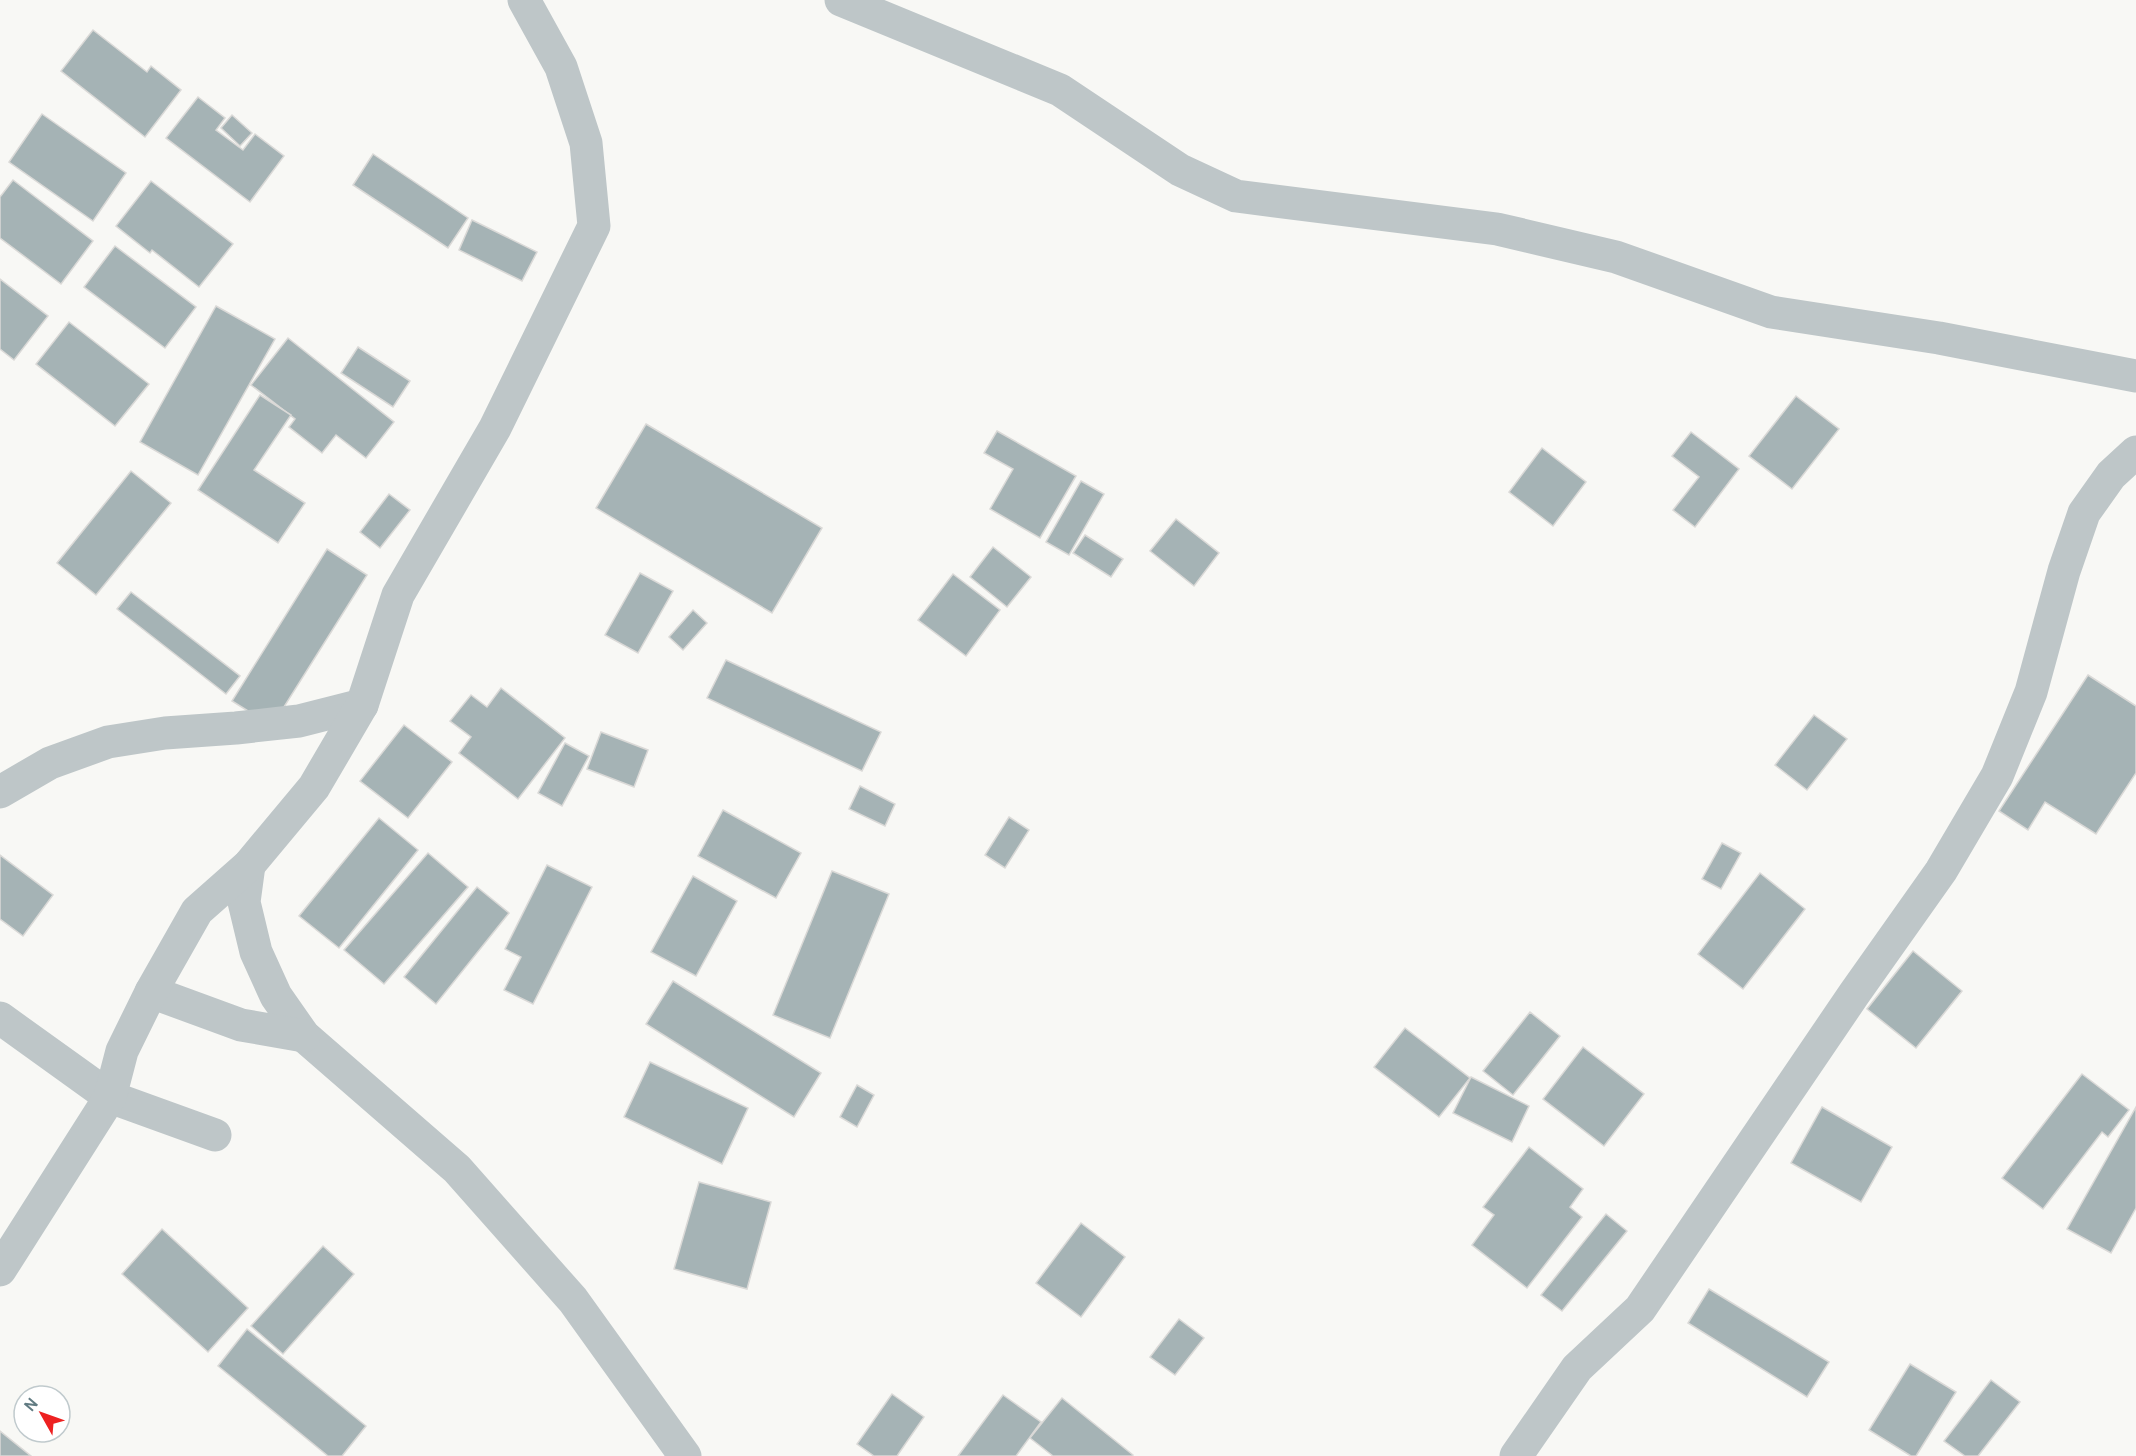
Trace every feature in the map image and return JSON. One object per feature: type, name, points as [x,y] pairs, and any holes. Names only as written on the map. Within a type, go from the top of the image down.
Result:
[{"type":"street","points":[[0,1270],[110,1097],[122,1051],[151,992],[197,911],[249,865],[314,787],[362,705],[398,595],[495,429],[594,226],[586,142],[561,67],[524,0]]},
{"type":"street","points":[[841,0],[1060,90],[1180,170],[1236,196],[1497,229],[1616,257],[1771,312],[1939,338],[2136,376]]},
{"type":"street","points":[[1516,1456],[1577,1368],[1640,1309],[1854,994],[1941,871],[1997,776],[2031,692],[2064,571],[2084,513],[2111,475],[2136,452]]},
{"type":"street","points":[[0,792],[50,763],[108,742],[165,733],[299,721],[362,705]]},
{"type":"street","points":[[249,865],[244,902],[256,951],[276,996],[304,1036],[457,1169],[573,1300],[685,1456]]},
{"type":"street","points":[[151,992],[241,1024],[304,1036]]},
{"type":"street","points":[[0,1017],[110,1097],[215,1135]]},
{"type":"building","points":[[93,30],[147,72],[151,66],[181,90],[145,137],[61,71]]},
{"type":"building","points":[[198,97],[225,118],[216,130],[243,150],[255,134],[284,156],[250,202],[166,138]]},
{"type":"building","points":[[42,114],[126,173],[93,221],[9,162]]},
{"type":"building","points":[[232,115],[252,133],[240,146],[221,128]]},
{"type":"building","points":[[373,154],[468,218],[448,248],[353,185]]},
{"type":"building","points":[[13,180],[93,241],[61,284],[0,238],[0,197]]},
{"type":"building","points":[[151,181],[233,244],[199,287],[152,250],[150,253],[116,226]]},
{"type":"building","points":[[472,220],[537,252],[522,281],[459,250]]},
{"type":"building","points":[[115,246],[196,307],[165,348],[84,287]]},
{"type":"building","points":[[0,279],[48,316],[14,360],[0,349]]},
{"type":"building","points":[[216,306],[275,339],[198,475],[140,442]]},
{"type":"building","points":[[69,322],[149,384],[115,426],[36,364]]},
{"type":"building","points":[[288,338],[394,422],[366,458],[336,435],[322,453],[289,427],[295,419],[251,385]]},
{"type":"building","points":[[358,347],[410,381],[393,407],[341,373]]},
{"type":"building","points":[[260,395],[291,415],[254,470],[305,503],[278,543],[198,490]]},
{"type":"building","points":[[1796,396],[1839,429],[1792,489],[1749,456]]},
{"type":"building","points":[[646,424],[822,528],[772,613],[596,508]]},
{"type":"building","points":[[997,431],[1076,476],[1040,538],[990,509],[1013,469],[984,453]]},
{"type":"building","points":[[1691,432],[1739,469],[1695,527],[1673,510],[1699,477],[1672,456]]},
{"type":"building","points":[[1542,448],[1586,482],[1553,526],[1509,492]]},
{"type":"building","points":[[131,471],[171,503],[96,595],[57,563]]},
{"type":"building","points":[[1081,481],[1104,494],[1069,555],[1046,542]]},
{"type":"building","points":[[389,494],[410,510],[380,548],[360,532]]},
{"type":"building","points":[[1176,519],[1219,553],[1194,586],[1150,551]]},
{"type":"building","points":[[1085,535],[1123,559],[1111,577],[1073,553]]},
{"type":"building","points":[[993,547],[1031,577],[1007,607],[970,577]]},
{"type":"building","points":[[327,549],[367,575],[272,726],[232,701]]},
{"type":"building","points":[[640,573],[673,591],[638,653],[605,635]]},
{"type":"building","points":[[953,574],[1000,610],[966,656],[918,620]]},
{"type":"building","points":[[131,592],[240,676],[226,694],[117,609]]},
{"type":"building","points":[[693,610],[707,623],[683,650],[669,637]]},
{"type":"building","points":[[726,660],[881,732],[862,771],[707,698]]},
{"type":"building","points":[[2088,675],[2136,706],[2136,773],[2096,834],[2045,802],[2028,830],[1999,811]]},
{"type":"building","points":[[501,688],[565,738],[518,799],[459,753],[471,737],[450,721],[471,695],[487,707]]},
{"type":"building","points":[[1814,715],[1847,739],[1807,790],[1775,765]]},
{"type":"building","points":[[404,725],[452,762],[408,818],[360,781]]},
{"type":"building","points":[[601,732],[648,750],[634,787],[587,769]]},
{"type":"building","points":[[565,743],[589,756],[562,806],[538,793]]},
{"type":"building","points":[[860,786],[895,804],[885,826],[849,809]]},
{"type":"building","points":[[723,810],[801,853],[776,898],[698,856]]},
{"type":"building","points":[[1009,817],[1029,830],[1005,868],[985,855]]},
{"type":"building","points":[[379,818],[418,850],[339,948],[299,916]]},
{"type":"building","points":[[1722,843],[1741,853],[1721,889],[1702,879]]},
{"type":"building","points":[[428,853],[468,887],[384,984],[344,950]]},
{"type":"building","points":[[0,855],[53,895],[23,936],[0,919]]},
{"type":"building","points":[[547,865],[592,887],[533,1004],[504,990],[521,957],[505,949]]},
{"type":"building","points":[[832,871],[889,894],[830,1038],[773,1015]]},
{"type":"building","points":[[1760,873],[1805,909],[1743,989],[1698,954]]},
{"type":"building","points":[[693,876],[737,901],[696,976],[651,952]]},
{"type":"building","points":[[477,887],[509,913],[436,1004],[404,977]]},
{"type":"building","points":[[1913,951],[1962,991],[1916,1048],[1867,1009]]},
{"type":"building","points":[[673,981],[821,1073],[794,1117],[646,1024]]},
{"type":"building","points":[[1530,1012],[1560,1036],[1513,1095],[1483,1071]]},
{"type":"building","points":[[1405,1028],[1470,1078],[1439,1117],[1374,1067]]},
{"type":"building","points":[[1583,1047],[1644,1094],[1604,1146],[1543,1099]]},
{"type":"building","points":[[650,1062],[748,1108],[722,1164],[624,1117]]},
{"type":"building","points":[[2082,1074],[2129,1110],[2108,1137],[2102,1132],[2043,1209],[2002,1178]]},
{"type":"building","points":[[1471,1077],[1529,1106],[1512,1142],[1453,1113]]},
{"type":"building","points":[[857,1085],[874,1095],[857,1127],[840,1117]]},
{"type":"building","points":[[1822,1107],[1892,1147],[1861,1202],[1791,1163]]},
{"type":"building","points":[[2136,1107],[2136,1208],[2111,1253],[2067,1229]]},
{"type":"building","points":[[1529,1147],[1583,1189],[1570,1207],[1582,1217],[1527,1288],[1472,1245],[1494,1215],[1483,1207]]},
{"type":"building","points":[[699,1182],[771,1202],[747,1289],[674,1269]]},
{"type":"building","points":[[1606,1214],[1627,1231],[1562,1311],[1541,1295]]},
{"type":"building","points":[[1081,1223],[1125,1257],[1081,1317],[1036,1283]]},
{"type":"building","points":[[162,1229],[248,1308],[208,1352],[122,1274]]},
{"type":"building","points":[[323,1246],[354,1274],[283,1354],[251,1326]]},
{"type":"building","points":[[1709,1289],[1829,1362],[1807,1397],[1688,1323]]},
{"type":"building","points":[[1179,1319],[1204,1338],[1175,1375],[1150,1357]]},
{"type":"building","points":[[247,1329],[366,1426],[342,1456],[328,1456],[218,1366]]},
{"type":"building","points":[[1910,1364],[1956,1392],[1916,1456],[1911,1456],[1869,1430]]},
{"type":"building","points":[[1991,1380],[2020,1402],[1978,1456],[1965,1456],[1944,1441]]},
{"type":"building","points":[[892,1394],[924,1417],[897,1456],[874,1456],[857,1444]]},
{"type":"building","points":[[1003,1395],[1041,1422],[1016,1456],[958,1456]]},
{"type":"building","points":[[1062,1398],[1133,1455],[1053,1456],[1030,1438]]},
{"type":"building","points":[[0,1431],[12,1441],[12,1444],[16,1444],[31,1456],[0,1456]]}]
